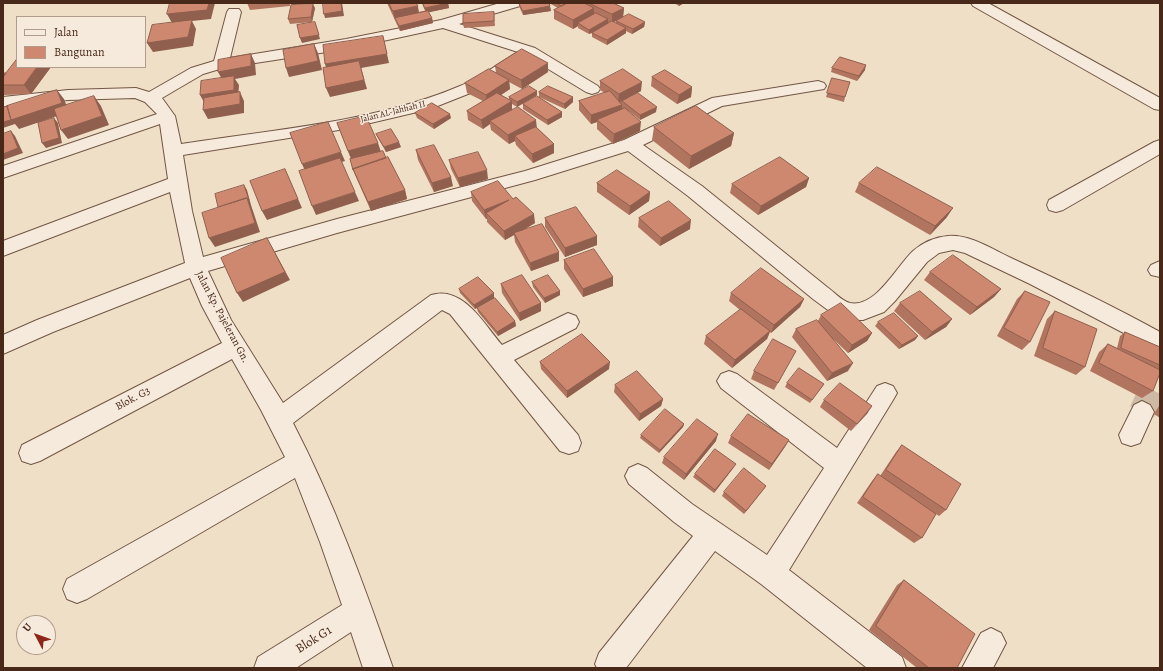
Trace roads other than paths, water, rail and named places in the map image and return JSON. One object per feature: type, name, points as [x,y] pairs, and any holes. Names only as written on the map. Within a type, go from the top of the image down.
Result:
[{"type":"street","points":[[3,102],[109,93],[136,93],[151,98],[179,80],[221,64],[324,48],[444,24],[515,3]]},
{"type":"street","points":[[978,3],[1160,105]]},
{"type":"street","points":[[221,64],[234,12]]},
{"type":"street","points":[[444,24],[530,51],[592,89]]},
{"type":"street","name":"Jalan AL-Jahhah II","points":[[174,151],[345,124],[424,105],[467,89],[530,51]]},
{"type":"street","points":[[3,345],[45,326],[196,267],[337,226],[529,176],[630,144],[718,102],[818,86]]},
{"type":"street","name":"Jalan Kp. Pajeleran Gn.","points":[[151,98],[160,105],[166,116],[174,151],[177,182],[196,267],[215,308],[279,420],[300,462],[359,611],[378,668]]},
{"type":"street","points":[[3,172],[166,116]]},
{"type":"street","points":[[630,144],[695,192],[820,293],[839,307],[849,311],[867,310],[884,300],[922,254],[935,246],[946,242],[965,246],[1023,272],[1160,343]]},
{"type":"street","points":[[1056,205],[1160,146]]},
{"type":"street","points":[[3,249],[49,230],[177,182]]},
{"type":"street","points":[[279,420],[438,301],[449,302],[458,308],[569,443]]},
{"type":"street","points":[[498,357],[568,322]]},
{"type":"street","name":"Blok. G3","points":[[31,453],[236,346]]},
{"type":"street","points":[[729,381],[840,465]]},
{"type":"street","points":[[771,574],[885,393]]},
{"type":"street","points":[[1131,435],[1142,412]]},
{"type":"street","points":[[77,590],[300,462]]},
{"type":"street","points":[[638,476],[683,513],[771,574],[891,668]]},
{"type":"street","points":[[610,664],[712,533]]},
{"type":"street","name":"Blok G1","points":[[270,668],[359,611]]},
{"type":"street","points":[[977,668],[991,643]]},
{"type":"tunnel","points":[[1142,412],[1152,390]]}]
